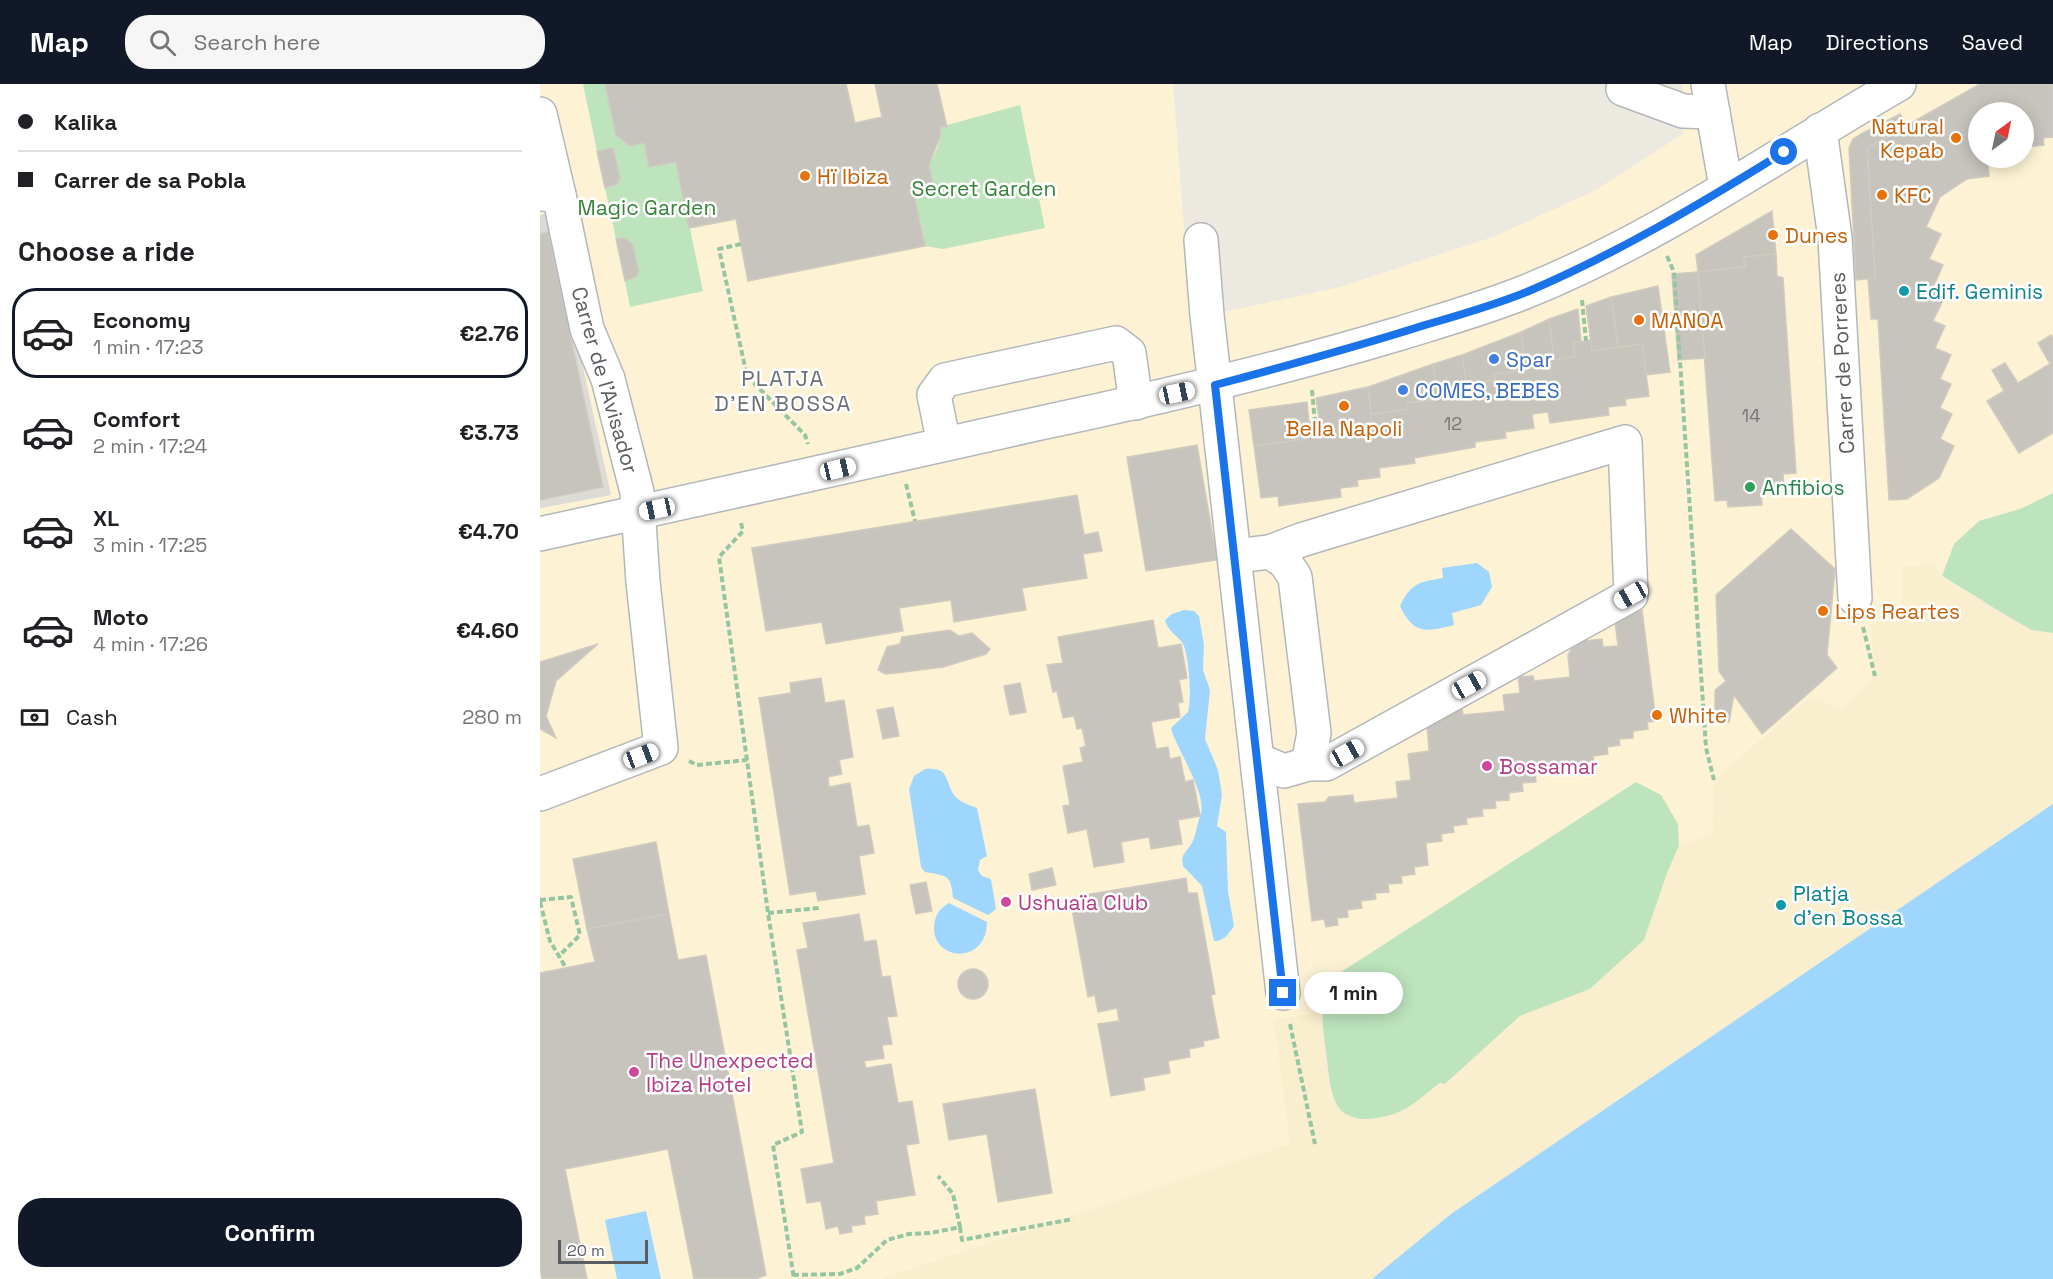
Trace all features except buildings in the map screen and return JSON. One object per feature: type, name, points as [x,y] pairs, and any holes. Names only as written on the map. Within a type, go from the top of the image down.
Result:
[{"type":"street","points":[[540,534],[1215,385],[1364,344],[1491,305],[1556,278],[1655,228],[1899,84]]},
{"type":"street","points":[[1623,89],[1683,111],[1711,98],[1726,187]]},
{"type":"street","name":"Carrer de l'Avisador","points":[[540,114],[550,195],[587,329],[608,379],[637,492],[643,582],[661,748]]},
{"type":"street","name":"Carrer de Porreres","points":[[1820,130],[1835,238],[1855,598]]},
{"type":"street","points":[[1201,240],[1283,993]]},
{"type":"street","points":[[944,444],[934,395],[945,380],[1116,343],[1129,353],[1136,403]]},
{"type":"street","points":[[1235,557],[1270,552],[1301,540],[1624,442],[1631,595],[1326,764],[1308,764],[1284,771],[1258,760]]},
{"type":"street","points":[[1270,552],[1285,562],[1295,577],[1314,733],[1308,764]]},
{"type":"street","points":[[540,794],[661,748]]},
{"type":"path","points":[[1655,228],[1674,272],[1706,748],[1714,780]]},
{"type":"path","points":[[741,244],[719,249],[747,376],[805,435],[818,474]]},
{"type":"path","points":[[733,493],[743,531],[719,556],[768,913],[802,1132],[773,1145],[793,1277],[840,1274],[857,1268],[887,1240],[909,1234],[931,1233],[960,1227]]},
{"type":"path","points":[[1855,598],[1875,676]]},
{"type":"path","points":[[661,748],[697,765],[747,760]]},
{"type":"path","points":[[559,956],[580,935],[571,897],[540,901],[550,942],[566,968]]},
{"type":"path","points":[[768,913],[819,908]]},
{"type":"path","points":[[1283,993],[1315,1144]]},
{"type":"path","points":[[938,1176],[953,1194],[962,1240],[1073,1219]]},
{"type":"shaded area","points":[[540,84],[1173,84],[1191,319],[1340,287],[1493,237],[1594,191],[1683,134],[1682,84],[2053,84],[2053,633],[1971,596],[1941,577],[1901,609],[1871,619],[1875,676],[1841,710],[1714,780],[1713,834],[1590,989],[1275,1020],[1291,1144],[882,1279],[540,1279],[540,508],[611,495],[549,213],[540,215]]},
{"type":"shaded area","points":[[549,213],[611,495],[540,508],[540,215]]},
{"type":"green space","name":"Magic Garden","points":[[583,84],[605,84],[616,135],[630,146],[644,143],[649,167],[676,162],[703,291],[630,307],[625,281],[636,277],[639,271],[632,243],[624,238],[616,239],[605,188],[617,184],[620,178],[597,151]]},
{"type":"green space","name":"Secret Garden","points":[[1020,105],[1045,228],[943,249],[925,246],[913,190],[936,152],[940,127]]},
{"type":"green space","points":[[2053,493],[2053,633],[2032,631],[1942,576],[1954,544],[1979,521],[2020,509]]},
{"type":"green space","points":[[1636,782],[1661,795],[1678,824],[1679,846],[1644,940],[1590,989],[1520,1016],[1445,1084],[1440,1083],[1407,1108],[1383,1117],[1363,1119],[1347,1116],[1341,1111],[1334,1099],[1331,1086],[1323,1024],[1327,996],[1338,974]]},
{"type":"sand","name":"Platja d'en Bossa","points":[[1935,564],[1941,577],[1971,596],[2032,630],[2053,633],[2053,804],[1451,1214],[1372,1279],[882,1279],[1290,1144],[1274,1020],[1321,1012],[1327,1067],[1334,1099],[1339,1108],[1347,1114],[1356,1118],[1377,1119],[1398,1113],[1440,1083],[1445,1084],[1520,1016],[1590,989],[1644,940],[1679,846],[1713,834],[1714,780],[1810,697],[1841,710],[1875,676],[1871,618],[1901,609],[1903,567]]},
{"type":"water","points":[[1477,563],[1489,572],[1492,587],[1481,605],[1452,613],[1454,625],[1428,630],[1416,627],[1410,622],[1400,606],[1412,588],[1443,578],[1442,568]]},
{"type":"water","points":[[1184,610],[1194,611],[1199,616],[1204,645],[1203,670],[1210,690],[1205,739],[1218,770],[1222,795],[1217,826],[1226,832],[1228,891],[1234,926],[1226,936],[1218,941],[1214,941],[1202,886],[1183,866],[1182,858],[1193,841],[1202,807],[1196,784],[1171,728],[1188,712],[1189,679],[1184,646],[1169,629],[1165,620],[1172,614]]},
{"type":"water","points":[[925,769],[939,770],[943,773],[955,796],[962,802],[977,808],[987,856],[980,860],[978,870],[982,876],[991,879],[996,909],[988,915],[953,898],[949,880],[938,874],[925,872],[921,867],[909,789],[914,776]]},
{"type":"water","points":[[2053,804],[2053,1279],[1372,1279],[1451,1214]]},
{"type":"water","points":[[949,903],[987,922],[985,936],[970,952],[960,954],[950,952],[941,947],[936,938],[934,926],[937,915]]},
{"type":"water","points":[[646,1211],[661,1279],[617,1279],[605,1220]]},
{"type":"place","name":"Natural Kepab","points":[[1956,138]]},
{"type":"place","name":"Hï Ibiza","points":[[805,176]]},
{"type":"place","name":"KFC","points":[[1882,195]]},
{"type":"place","name":"Dunes","points":[[1773,235]]},
{"type":"place","name":"Edif. Geminis","points":[[1904,291]]},
{"type":"place","name":"MANOA","points":[[1639,320]]},
{"type":"place","name":"Spar","points":[[1494,359]]},
{"type":"place","name":"COMES, BEBES","points":[[1403,390]]},
{"type":"place","name":"Bella Napoli","points":[[1344,406]]},
{"type":"place","name":"Anfibios","points":[[1750,487]]},
{"type":"place","name":"Lips Reartes","points":[[1823,611]]},
{"type":"place","name":"White","points":[[1657,715]]},
{"type":"place","name":"Bossamar","points":[[1487,766]]},
{"type":"place","name":"Ushuaïa Club","points":[[1006,902]]},
{"type":"place","name":"Platja d'en Bossa","points":[[1781,905]]},
{"type":"place","name":"The Unexpected Ibiza Hotel","points":[[634,1072]]},
{"type":"district","name":"PLATJA D'EN BOSSA","points":[[783,390]]},
{"type":"route","points":[[1283,993],[1215,385],[1364,344],[1491,305],[1529,290],[1614,250],[1784,152]]}]
